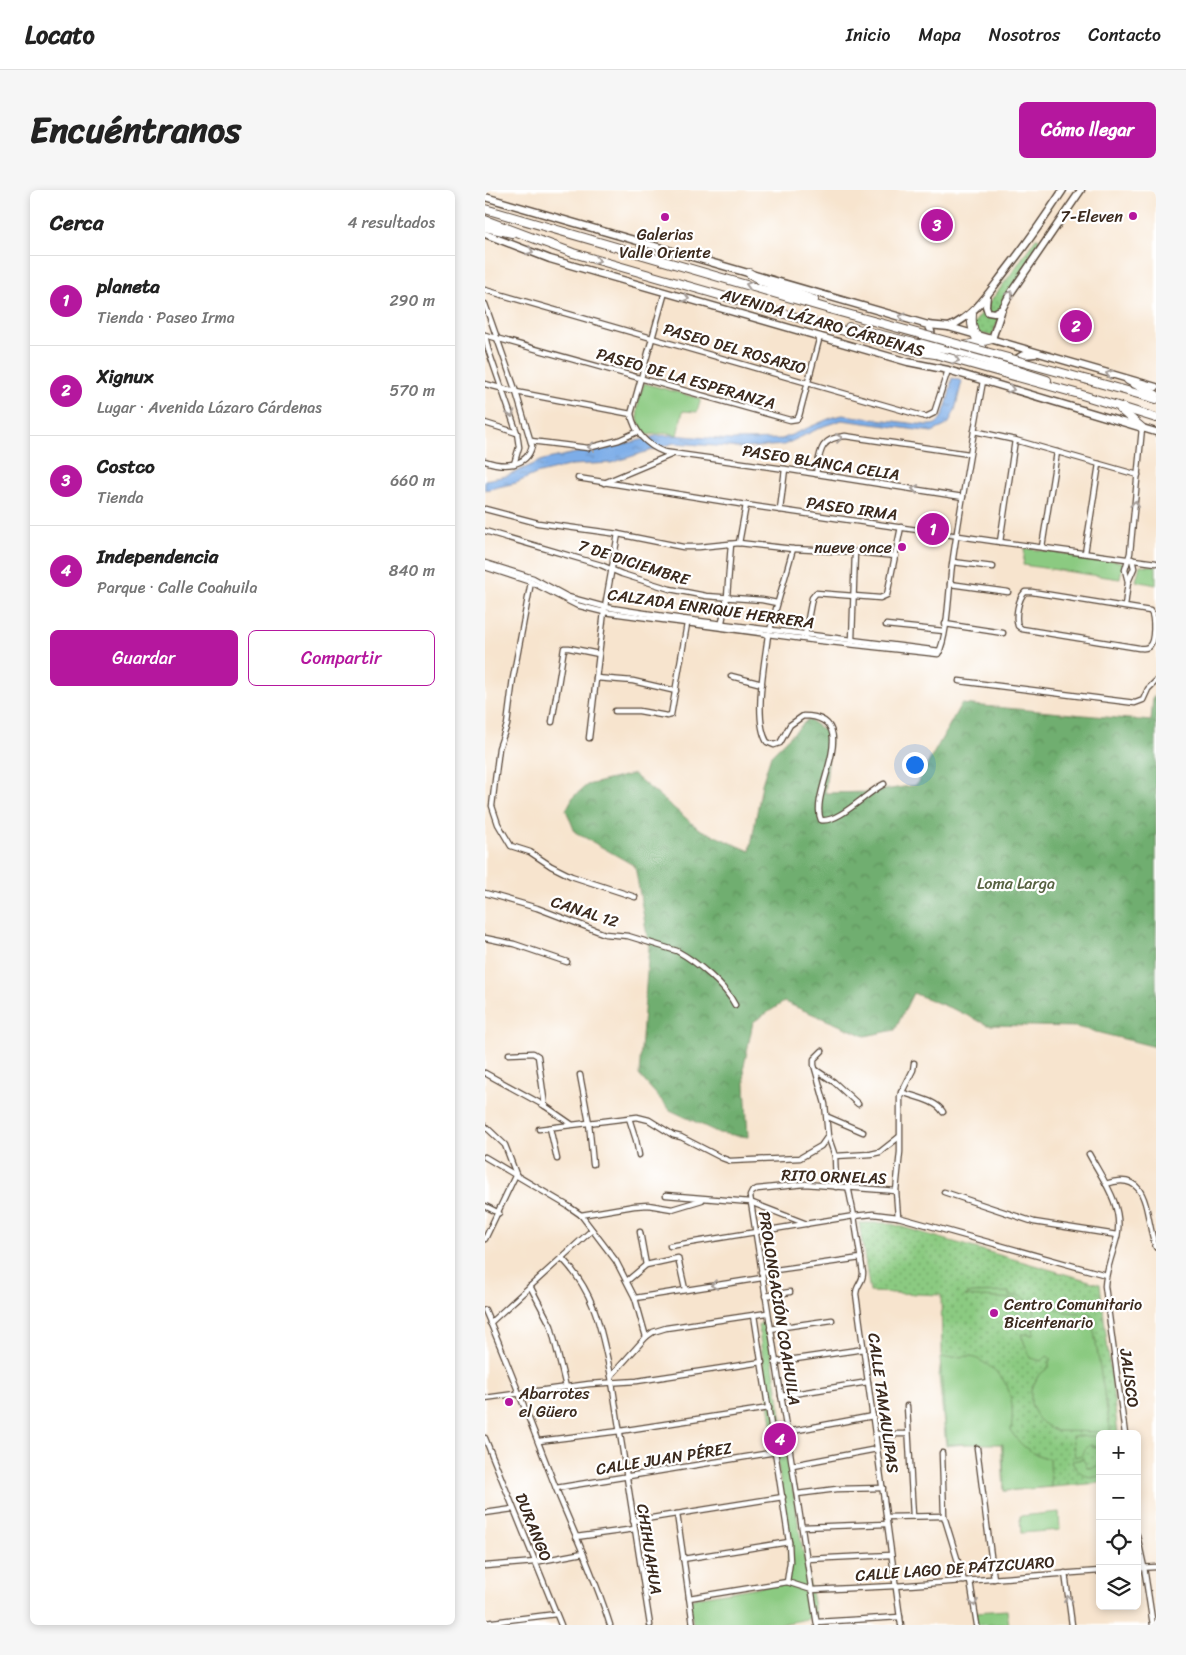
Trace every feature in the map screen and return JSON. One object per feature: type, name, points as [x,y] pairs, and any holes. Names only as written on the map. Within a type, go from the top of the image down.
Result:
[{"type":"highway","name":"AVENIDA LÁZARO CÁRDENAS","points":[[485,209],[825,307],[1156,398]]},
{"type":"highway","name":"AVENIDA LÁZARO CÁRDENAS","points":[[485,220],[573,253],[901,348],[935,354],[1079,394],[1156,418]]},
{"type":"highway","points":[[485,227],[506,233],[521,233]]},
{"type":"highway","points":[[749,273],[770,284],[813,299],[825,307]]},
{"type":"highway","points":[[971,314],[971,324],[975,335],[993,363]]},
{"type":"highway","points":[[837,328],[846,326],[918,344],[951,349],[1065,386],[1079,394]]},
{"type":"highway","points":[[970,356],[992,339]]},
{"type":"highway","points":[[951,349],[981,346]]},
{"type":"highway","points":[[1128,380],[1156,395]]},
{"type":"highway","points":[[1115,405],[1142,428]]},
{"type":"highway","points":[[1138,413],[1156,424]]},
{"type":"street","points":[[949,327],[971,314],[988,295],[1036,231],[1063,190]]},
{"type":"street","points":[[992,339],[1002,309],[1010,294],[1081,190]]},
{"type":"street","name":"AVENIDA LÁZARO CÁRDENAS","points":[[485,197],[928,325],[949,327],[1156,387]]},
{"type":"street","points":[[1036,231],[1043,238],[1040,249]]},
{"type":"street","name":"AVENIDA LÁZARO CÁRDENAS","points":[[485,234],[550,259],[908,362],[948,370],[1156,432]]},
{"type":"street","name":"PASEO DEL ROSARIO","points":[[485,290],[927,416],[934,414],[948,370]]},
{"type":"street","points":[[531,441],[588,448],[638,434],[631,414],[665,292]]},
{"type":"street","points":[[988,295],[986,306],[988,312],[994,313],[1002,309]]},
{"type":"street","points":[[485,307],[516,392],[531,441],[530,453],[527,458],[514,464],[502,466],[485,462]]},
{"type":"street","points":[[918,344],[931,337],[932,332],[928,325]]},
{"type":"street","points":[[485,335],[486,348],[503,389],[517,433],[519,447],[514,464]]},
{"type":"street","name":"PASEO DE LA ESPERANZA","points":[[485,335],[790,420],[797,419],[799,416],[820,336]]},
{"type":"street","points":[[1018,371],[1015,362],[1020,356],[1027,354],[1046,355]]},
{"type":"street","points":[[939,653],[944,632],[969,454],[983,381]]},
{"type":"street","points":[[485,384],[516,392],[631,414]]},
{"type":"street","points":[[485,423],[517,433]]},
{"type":"street","points":[[1125,606],[1128,582],[1133,572],[1130,553],[1142,428]]},
{"type":"street","points":[[974,431],[1015,440],[1138,475]]},
{"type":"street","name":"PASEO BLANCA CELIA","points":[[638,434],[652,446],[664,452],[963,497]]},
{"type":"street","points":[[816,474],[823,446],[830,439],[836,437],[845,436],[969,454]]},
{"type":"street","points":[[999,542],[1015,440]]},
{"type":"street","points":[[1042,547],[1057,452]]},
{"type":"street","points":[[604,483],[674,453]]},
{"type":"street","points":[[1085,553],[1099,464]]},
{"type":"street","points":[[779,510],[785,469]]},
{"type":"street","name":"PASEO IRMA","points":[[578,478],[901,528],[1156,563]]},
{"type":"street","points":[[739,543],[746,505]]},
{"type":"street","points":[[485,509],[538,523],[618,534],[683,547],[699,548],[739,543],[793,549],[896,556]]},
{"type":"street","points":[[805,635],[812,598],[816,592],[879,598],[887,595],[901,528]]},
{"type":"street","name":"7 DE DICIEMBRE","points":[[485,532],[611,568],[622,574],[670,590],[706,596],[777,603]]},
{"type":"street","points":[[589,738],[604,609],[618,534]]},
{"type":"street","points":[[721,626],[727,597],[731,544]]},
{"type":"street","points":[[793,549],[769,633],[762,684],[761,711],[765,738],[767,742],[777,745],[783,740],[790,725],[803,716],[820,717],[829,726],[833,741],[831,759],[820,802],[819,814],[821,820],[828,820],[841,814],[875,788],[884,784]]},
{"type":"street","points":[[852,640],[855,552]]},
{"type":"street","points":[[1128,582],[1125,570],[1130,560]]},
{"type":"street","points":[[953,562],[993,567]]},
{"type":"street","name":"CALZADA ENRIQUE HERRERA","points":[[485,565],[532,580],[577,605],[769,633],[939,653]]},
{"type":"street","points":[[532,580],[513,678],[507,725],[499,748],[492,806],[498,824],[511,846],[531,852],[551,866],[571,876],[635,897]]},
{"type":"street","points":[[950,584],[1008,592]]},
{"type":"street","points":[[1025,592],[1125,606],[1147,610],[1152,613],[1154,619],[1152,642],[1148,647],[1139,648],[1025,630],[1019,628],[1017,624],[1020,598],[1025,592]]},
{"type":"street","name":"CALZADA ENRIQUE HERRERA","points":[[604,609],[687,624],[721,626]]},
{"type":"street","points":[[615,711],[671,715],[687,624]]},
{"type":"street","points":[[945,624],[1003,633]]},
{"type":"street","points":[[886,625],[944,632]]},
{"type":"street","name":"CALZADA ENRIQUE HERRERA","points":[[769,633],[852,640],[939,653]]},
{"type":"street","points":[[553,722],[564,648],[599,654]]},
{"type":"street","points":[[731,676],[762,684]]},
{"type":"street","points":[[596,678],[633,681],[676,691]]},
{"type":"street","points":[[959,681],[1135,703],[1143,700],[1148,689],[1156,681]]},
{"type":"street","name":"CANAL 12","points":[[485,893],[537,908],[605,934],[628,936],[677,952],[685,956],[721,985],[730,995],[735,1005]]},
{"type":"street","points":[[485,938],[514,944],[567,962]]},
{"type":"street","points":[[822,1051],[814,1059],[828,1117],[828,1136],[835,1156],[836,1187]]},
{"type":"street","points":[[509,1054],[533,1053],[538,1056],[545,1106]]},
{"type":"street","points":[[898,1217],[896,1191],[900,1152],[901,1092],[913,1070],[914,1062]]},
{"type":"street","points":[[816,1070],[858,1104]]},
{"type":"street","points":[[485,1073],[545,1106],[571,1124]]},
{"type":"street","points":[[580,1075],[589,1123],[593,1164]]},
{"type":"street","points":[[901,1092],[931,1103],[943,1112]]},
{"type":"street","points":[[539,1129],[637,1117],[649,1120],[673,1135],[681,1137],[716,1156],[730,1161],[801,1158],[821,1146],[828,1136]]},
{"type":"street","points":[[828,1117],[863,1132]]},
{"type":"street","points":[[629,1118],[637,1140],[639,1155]]},
{"type":"street","points":[[485,1126],[505,1145],[510,1153],[516,1174],[485,1239]]},
{"type":"street","points":[[550,1128],[557,1159]]},
{"type":"street","points":[[835,1156],[880,1152],[899,1137]]},
{"type":"street","name":"JALISCO","points":[[1089,1154],[1106,1184],[1119,1214],[1117,1235],[1106,1275],[1107,1309],[1124,1430]]},
{"type":"street","points":[[485,1157],[581,1215],[611,1254],[627,1281],[635,1298],[646,1337]]},
{"type":"street","points":[[1106,1184],[1116,1181],[1128,1181],[1139,1189],[1156,1247]]},
{"type":"street","name":"RITO ORNELAS","points":[[750,1202],[752,1192],[762,1188],[800,1184],[896,1191]]},
{"type":"street","name":"CALLE TAMAULIPAS","points":[[848,1186],[863,1280],[856,1292],[901,1625]]},
{"type":"street","points":[[945,1192],[1034,1222],[1117,1235]]},
{"type":"street","points":[[666,1195],[750,1202],[808,1224]]},
{"type":"street","points":[[581,1215],[648,1205],[672,1209],[706,1199]]},
{"type":"street","name":"PROLONGACIÓN COAHUILA","points":[[750,1202],[817,1624]]},
{"type":"street","points":[[485,1206],[499,1213]]},
{"type":"street","points":[[670,1246],[873,1214],[898,1217],[1106,1275]]},
{"type":"street","points":[[490,1322],[592,1230]]},
{"type":"street","points":[[641,1232],[646,1265]]},
{"type":"street","name":"CHIHUAHUA","points":[[562,1258],[576,1273],[591,1301],[599,1323],[611,1376],[650,1625]]},
{"type":"street","points":[[627,1281],[646,1265],[679,1258],[685,1289]]},
{"type":"street","points":[[761,1272],[861,1258]]},
{"type":"street","points":[[635,1298],[762,1278]]},
{"type":"street","points":[[530,1286],[546,1315],[554,1335],[566,1387]]},
{"type":"street","points":[[765,1296],[790,1292]]},
{"type":"street","points":[[485,1310],[599,1592],[610,1625]]},
{"type":"street","points":[[611,1376],[646,1337],[653,1332],[666,1328],[767,1313]]},
{"type":"street","points":[[754,1315],[789,1542],[787,1582]]},
{"type":"street","points":[[770,1329],[832,1320]]},
{"type":"street","points":[[775,1362],[864,1349]]},
{"type":"street","points":[[485,1398],[566,1387],[637,1381],[761,1362]]},
{"type":"street","points":[[781,1396],[869,1382]]},
{"type":"street","points":[[907,1406],[913,1516]]},
{"type":"street","points":[[539,1441],[620,1432],[769,1408]]},
{"type":"street","points":[[787,1432],[873,1416]]},
{"type":"street","points":[[875,1434],[908,1434]]},
{"type":"street","name":"DURANGO","points":[[485,1438],[561,1625]]},
{"type":"street","points":[[977,1448],[994,1579]]},
{"type":"street","points":[[793,1465],[877,1449]]},
{"type":"street","name":"CALLE JUAN PÉREZ","points":[[556,1488],[776,1452]]},
{"type":"street","points":[[942,1452],[944,1516],[964,1582]]},
{"type":"street","points":[[485,1455],[491,1455]]},
{"type":"street","points":[[797,1494],[837,1489],[883,1488]]},
{"type":"street","points":[[633,1520],[783,1497]]},
{"type":"street","points":[[485,1513],[513,1510]]},
{"type":"street","points":[[677,1514],[693,1625]]},
{"type":"street","points":[[886,1517],[944,1516]]},
{"type":"street","points":[[802,1527],[887,1524]]},
{"type":"street","points":[[576,1537],[635,1529]]},
{"type":"street","points":[[683,1559],[789,1542]]},
{"type":"street","points":[[485,1566],[535,1562],[583,1553]]},
{"type":"street","points":[[1141,1554],[1153,1625]]},
{"type":"street","points":[[807,1559],[891,1555]]},
{"type":"street","points":[[1144,1568],[1156,1567]]},
{"type":"street","name":"CALLE LAGO DE PÁTZCUARO","points":[[812,1590],[964,1582],[1096,1571]]},
{"type":"street","points":[[1065,1573],[1072,1625]]},
{"type":"street","points":[[970,1581],[977,1625]]},
{"type":"street","points":[[689,1598],[787,1582],[812,1590]]},
{"type":"street","points":[[485,1623],[556,1614]]},
{"type":"street","points":[[817,1624],[900,1617]]},
{"type":"green space","points":[[1036,238],[1040,241],[1032,253],[1028,265],[1010,291],[992,336],[968,331],[1014,270]]},
{"type":"green space","points":[[644,383],[701,399],[697,412],[683,411],[677,435],[669,433],[646,435],[639,422],[637,410]]},
{"type":"green space","points":[[1025,548],[1123,562],[1120,579],[1023,565]]},
{"type":"green space","points":[[1140,565],[1156,566],[1156,585],[1136,581]]},
{"type":"green space","name":"Loma Larga","points":[[1153,696],[1156,697],[1156,1047],[1076,1027],[987,1025],[913,993],[895,1030],[865,1036],[784,1002],[753,1022],[744,1066],[748,1137],[719,1133],[670,1110],[639,1075],[649,947],[635,866],[575,832],[566,810],[573,797],[587,785],[633,774],[699,829],[750,851],[762,784],[771,755],[808,719],[831,735],[825,793],[872,792],[916,785],[961,704],[1151,721]]},
{"type":"green space","points":[[859,1223],[888,1223],[1100,1284],[1118,1430],[1096,1430],[1096,1483],[1004,1491],[1001,1440],[946,1446],[939,1376],[942,1353],[941,1295],[870,1292]]},
{"type":"green space","points":[[1009,1292],[1009,1296],[1021,1296],[1032,1303],[1037,1300],[1065,1312],[1091,1314],[1110,1430],[1096,1430],[1096,1432],[1056,1431],[1043,1423],[1037,1417],[1031,1404],[1031,1390],[1038,1376],[1049,1367],[1051,1359],[1047,1356],[1042,1361],[1030,1358],[1021,1334],[1033,1335],[1035,1306],[1014,1299],[964,1296],[972,1293]]},
{"type":"green space","points":[[766,1320],[801,1541],[816,1617],[777,1625],[693,1625],[689,1599],[787,1582],[789,1542],[758,1325]]},
{"type":"green space","points":[[971,1356],[993,1369],[1006,1385],[1012,1406],[1011,1431],[1027,1449],[1050,1459],[1051,1487],[1004,1491],[1003,1444],[947,1444],[940,1358]]},
{"type":"green space","points":[[1072,1436],[1096,1436],[1096,1447],[1090,1445],[1083,1451],[1082,1455],[1075,1457]]},
{"type":"green space","points":[[1083,1459],[1087,1467],[1096,1466],[1096,1477],[1083,1474],[1072,1461]]},
{"type":"green space","points":[[1059,1512],[1060,1530],[1021,1533],[1020,1516]]},
{"type":"green space","points":[[1007,1610],[1009,1625],[977,1625],[975,1612]]},
{"type":"water","points":[[952,378],[962,381],[955,410],[949,423],[932,432],[842,420],[824,426],[784,445],[742,448],[674,443],[611,463],[572,465],[536,474],[516,483],[485,490],[485,480],[507,476],[543,460],[580,452],[601,450],[656,436],[672,435],[731,440],[782,439],[833,417],[843,415],[933,425],[941,418],[947,402]]},
{"type":"place","name":"7-Eleven","points":[[1133,216]]},
{"type":"place","name":"Galerias Valle Oriente","points":[[665,217]]},
{"type":"place","name":"Costco","points":[[937,225]]},
{"type":"place","name":"Xignux","points":[[1076,326]]},
{"type":"place","name":"planeta","points":[[933,529]]},
{"type":"place","name":"nueve once","points":[[902,547]]},
{"type":"place","name":"Centro Comunitario Bicentenario","points":[[994,1313]]},
{"type":"place","name":"Abarrotes el Güero","points":[[509,1402]]},
{"type":"place","name":"Independencia","points":[[780,1439]]}]
